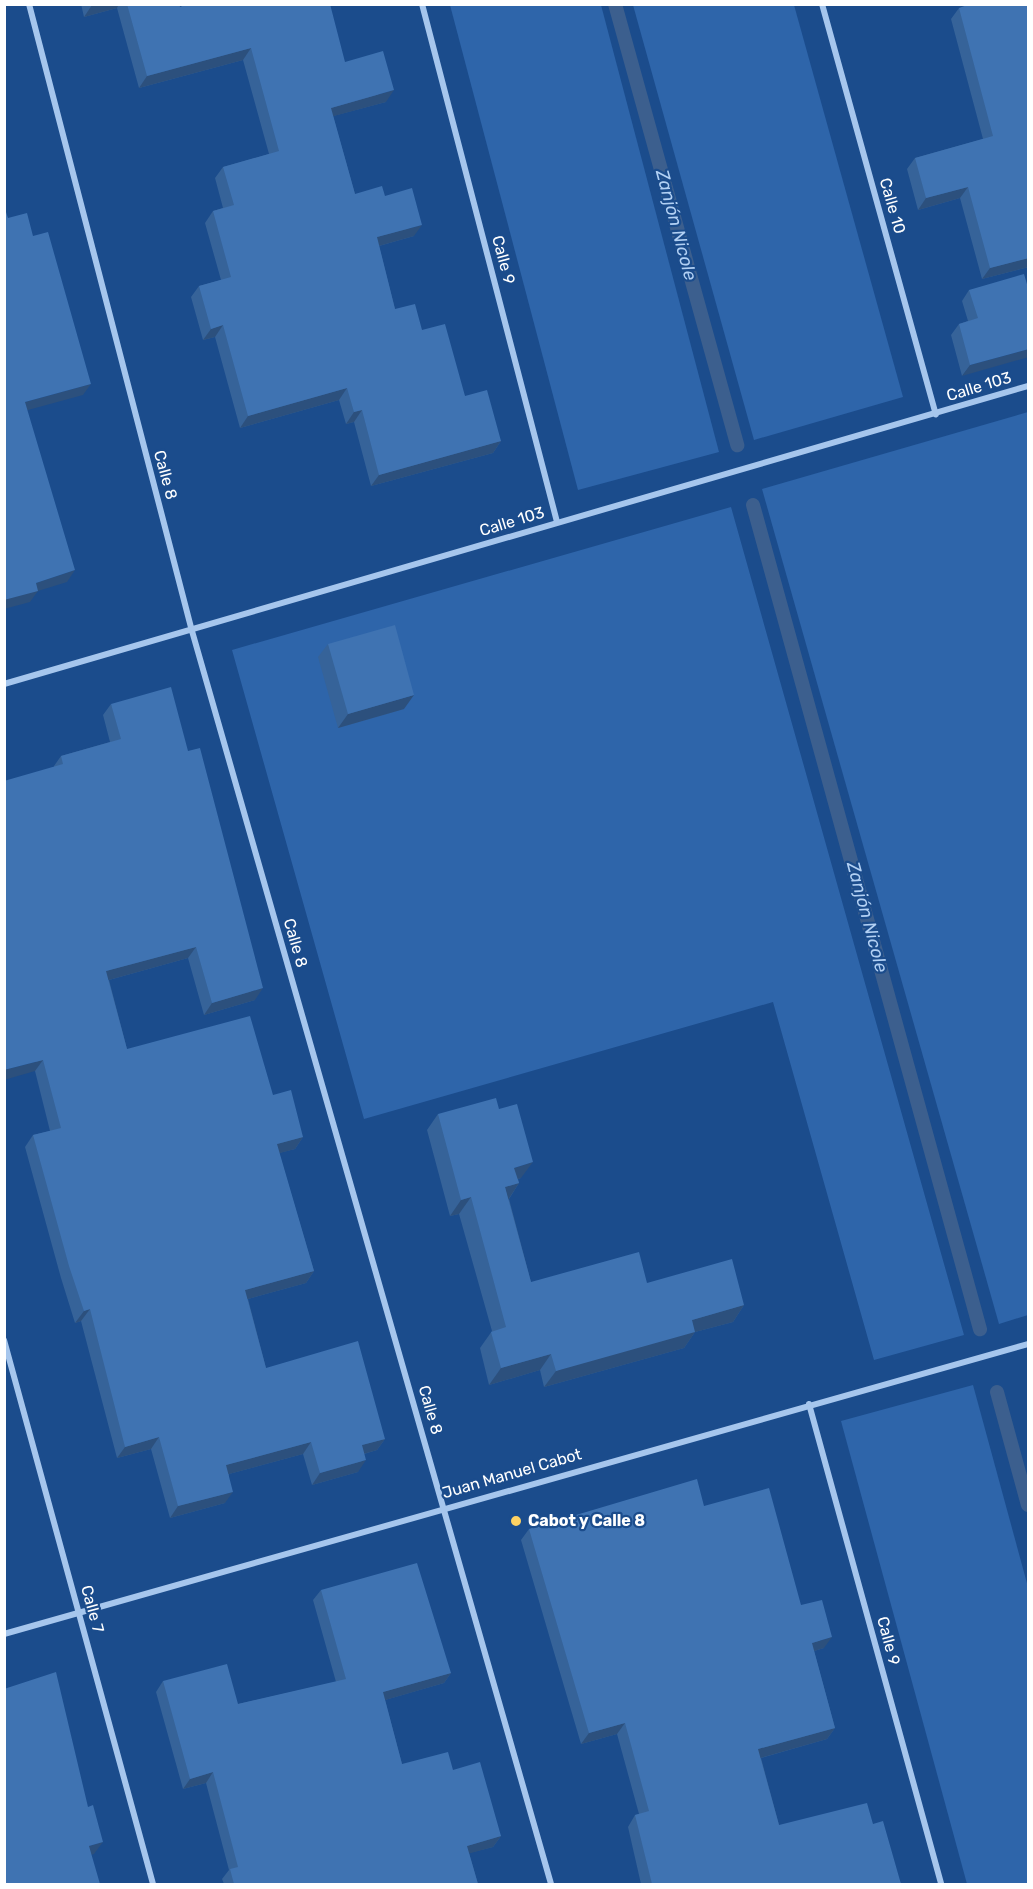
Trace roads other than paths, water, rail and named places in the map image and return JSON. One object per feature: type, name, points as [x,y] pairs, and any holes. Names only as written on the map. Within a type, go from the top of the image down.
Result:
[{"type":"street","name":"Calle 8","points":[[29,4],[192,632],[550,1884]]},
{"type":"street","name":"Calle 9","points":[[422,4],[557,522]]},
{"type":"street","name":"Calle 10","points":[[822,4],[936,414]]},
{"type":"street","name":"Calle 103","points":[[4,684],[192,632],[557,522],[1029,386]]},
{"type":"street","name":"Calle 7","points":[[4,1340],[153,1884]]},
{"type":"street","name":"Juan Manuel Cabot","points":[[4,1634],[809,1404],[1029,1344]]},
{"type":"street","name":"Calle 9","points":[[809,1404],[941,1884]]},
{"type":"waterway","name":"Zanjón Nicole","points":[[615,4],[737,445]]},
{"type":"waterway","name":"Zanjón Nicole","points":[[753,505],[980,1329]]},
{"type":"waterway","name":"Zanjón Nicole","points":[[997,1392],[1028,1505]]},
{"type":"place","name":"Cabot y Calle 8","points":[[516,1521]]}]
